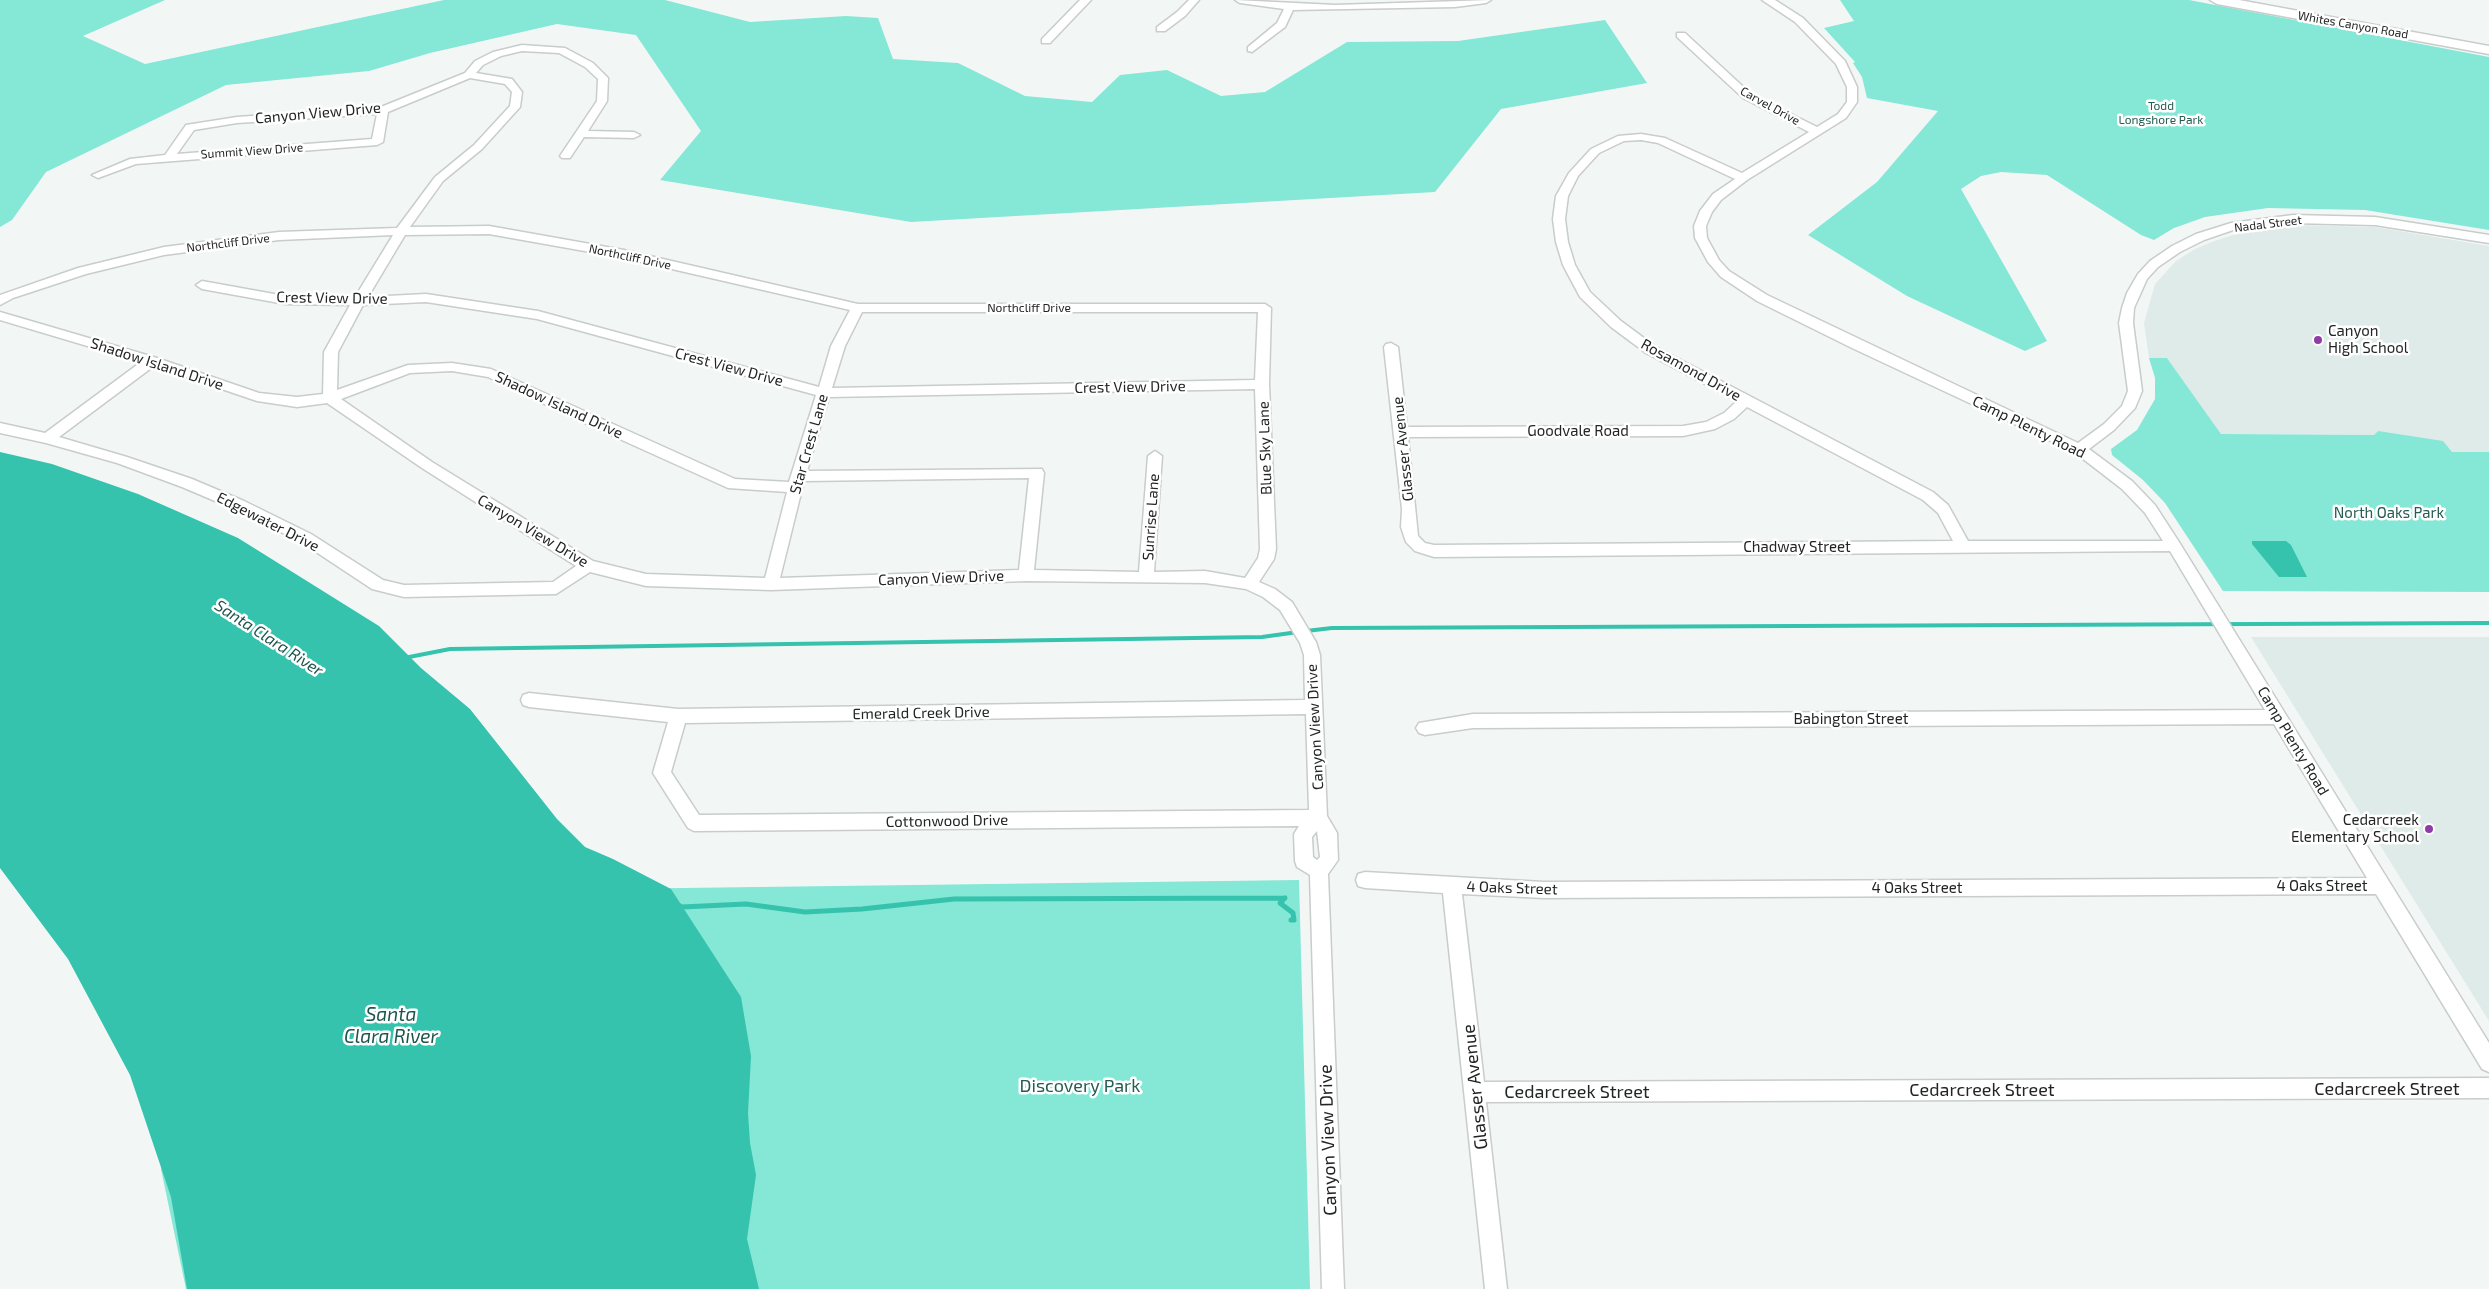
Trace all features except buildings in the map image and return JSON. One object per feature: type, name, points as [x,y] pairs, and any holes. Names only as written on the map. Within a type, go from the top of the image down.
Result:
[{"type":"main road","name":"Whites Canyon Road","points":[[2217,0],[2489,50]]},
{"type":"main road","name":"Whites Canyon Road","points":[[2258,0],[2489,42]]},
{"type":"street","points":[[1046,41],[1086,0]]},
{"type":"street","points":[[1161,29],[1181,14],[1194,0]]},
{"type":"street","points":[[1240,0],[1290,8],[1384,3],[1455,4],[1486,0]]},
{"type":"street","name":"Camp Plenty Road","points":[[1767,0],[1781,6],[1799,20],[1841,63],[1852,87],[1852,102],[1842,116],[1743,178],[1717,197],[1706,211],[1700,226],[1706,250],[1724,274],[1762,298],[1857,345],[2079,449],[2128,484],[2150,509],[2174,546],[2489,1062]]},
{"type":"street","points":[[1252,49],[1281,25],[1290,8]]},
{"type":"street","name":"Carvel Drive","points":[[1681,34],[1747,96],[1819,132]]},
{"type":"street","points":[[469,75],[479,63],[497,54],[522,48],[547,48],[574,55],[589,65],[603,78],[602,101],[566,156]]},
{"type":"street","points":[[330,398],[331,352],[401,231],[439,179],[478,147],[515,107],[517,92],[508,81],[469,75]]},
{"type":"street","name":"Canyon View Drive","points":[[169,157],[190,127],[237,120],[383,110],[469,75]]},
{"type":"street","name":"Summit View Drive","points":[[98,175],[134,161],[377,142],[383,110]]},
{"type":"street","points":[[581,134],[634,135]]},
{"type":"street","name":"Rosamond Drive","points":[[1743,178],[1661,140],[1641,137],[1622,138],[1594,151],[1573,175],[1562,196],[1559,219],[1562,242],[1569,265],[1585,294],[1616,324],[1651,350],[1928,496],[1943,509],[1964,546]]},
{"type":"street","name":"Nadal Street","points":[[2079,449],[2109,427],[2128,408],[2134,391],[2134,372],[2126,331],[2128,308],[2142,277],[2154,264],[2176,249],[2200,237],[2235,226],[2293,219],[2375,221],[2489,239]]},
{"type":"street","name":"Northcliff Drive","points":[[0,301],[8,296],[82,271],[164,251],[279,236],[401,231],[498,232],[624,254],[858,308],[1266,308]]},
{"type":"street","name":"Crest View Drive","points":[[202,285],[285,300],[359,301],[426,298],[538,315],[824,392],[1262,384]]},
{"type":"street","name":"Star Crest Lane","points":[[771,584],[797,482],[838,346],[858,308]]},
{"type":"street","name":"Blue Sky Lane","points":[[1249,584],[1266,558],[1268,549],[1262,384],[1266,308]]},
{"type":"street","name":"Shadow Island Drive","points":[[0,316],[152,361],[257,397],[297,402],[330,398],[408,369],[452,367],[491,373],[576,414],[733,484],[1037,473],[1026,575]]},
{"type":"street","name":"Glasser Avenue","points":[[1391,347],[1409,509],[1409,527],[1411,538],[1420,547]]},
{"type":"street","points":[[47,438],[152,361]]},
{"type":"street","name":"Canyon View Drive","points":[[330,398],[427,465],[588,566],[646,580],[771,584],[1026,575],[1146,578],[1205,577],[1249,584],[1269,593],[1286,606],[1308,642],[1312,655],[1318,818],[1328,833],[1329,860],[1319,871],[1333,1289]]},
{"type":"street","name":"Goodvale Road","points":[[1401,432],[1684,431],[1710,426],[1729,416],[1746,400]]},
{"type":"street","name":"Edgewater Drive","points":[[0,428],[47,438],[122,460],[186,482],[239,505],[306,538],[378,585],[404,591],[556,588],[588,566]]},
{"type":"street","name":"Sunrise Lane","points":[[1146,578],[1155,456]]},
{"type":"street","name":"Chadway Street","points":[[1420,547],[1434,551],[2174,546]]},
{"type":"street","name":"Emerald Creek Drive","points":[[529,700],[678,716],[1315,707]]},
{"type":"street","name":"Cottonwood Drive","points":[[678,716],[662,773],[694,823],[1318,818]]},
{"type":"street","name":"Babington Street","points":[[1425,728],[1473,721],[2278,717]]},
{"type":"street","points":[[1318,818],[1303,834],[1304,861],[1319,871]]},
{"type":"street","name":"4 Oaks Street","points":[[1366,880],[1544,890],[2381,886]]},
{"type":"street","name":"Glasser Avenue","points":[[1452,886],[1496,1289]]},
{"type":"street","name":"Cedarcreek Street","points":[[1475,1092],[2489,1088]]},
{"type":"shaded area","name":"Canyon High School","points":[[2292,225],[2375,227],[2489,246],[2489,452],[2452,452],[2378,431],[2374,435],[2221,434],[2167,358],[2149,358],[2144,323],[2155,284],[2176,261],[2195,249],[2214,241],[2240,233]]},
{"type":"shaded area","name":"Cedarcreek Elementary School","points":[[2251,637],[2489,637],[2489,1021]]},
{"type":"green space","points":[[0,0],[165,0],[83,36],[145,64],[444,0],[665,0],[750,22],[846,16],[878,18],[893,59],[958,63],[1025,96],[1092,102],[1120,75],[1167,70],[1221,96],[1265,92],[1347,42],[1458,41],[1605,20],[1647,83],[1501,109],[1435,192],[911,222],[660,180],[701,131],[636,35],[557,24],[430,53],[369,71],[226,85],[46,172],[12,220],[0,227]]},
{"type":"green space","name":"Todd Longshore Park","points":[[1840,0],[2189,0],[2489,57],[2489,230],[2365,210],[2268,208],[2205,217],[2174,228],[2154,240],[2141,235],[2047,175],[2001,172],[1981,176],[1961,189],[2047,341],[2025,351],[1907,296],[1808,235],[1877,182],[1938,111],[1867,98],[1862,77],[1853,63],[1855,62],[1824,28],[1854,21]]},
{"type":"green space","name":"North Oaks Park","points":[[2149,358],[2167,358],[2221,434],[2374,435],[2378,431],[2443,441],[2452,452],[2489,452],[2489,592],[2223,591],[2165,503],[2143,480],[2112,455],[2111,449],[2137,430],[2155,399],[2155,378]]},
{"type":"green space","name":"Discovery Park","points":[[1299,880],[1310,1289],[186,1289],[161,1169],[296,893]]},
{"type":"water","name":"Santa Clara River","points":[[0,452],[52,464],[138,494],[238,538],[379,626],[421,668],[470,709],[557,819],[585,847],[613,859],[671,889],[741,997],[751,1056],[748,1113],[750,1143],[756,1175],[747,1239],[759,1289],[187,1289],[171,1197],[130,1075],[68,959],[0,868]]},
{"type":"water","points":[[2252,541],[2286,541],[2291,545],[2307,577],[2279,577],[2252,544]]},
{"type":"waterway","points":[[1306,631],[1332,628],[2489,623]]},
{"type":"waterway","points":[[404,658],[450,649],[1262,637],[1298,632]]},
{"type":"waterway","points":[[678,905],[682,907],[746,904],[805,912],[862,909],[954,899],[1285,898],[1280,903],[1293,913],[1294,920],[1291,920]]},
{"type":"place","name":"Canyon High School","points":[[2318,340]]},
{"type":"place","name":"Cedarcreek Elementary School","points":[[2429,829]]}]
